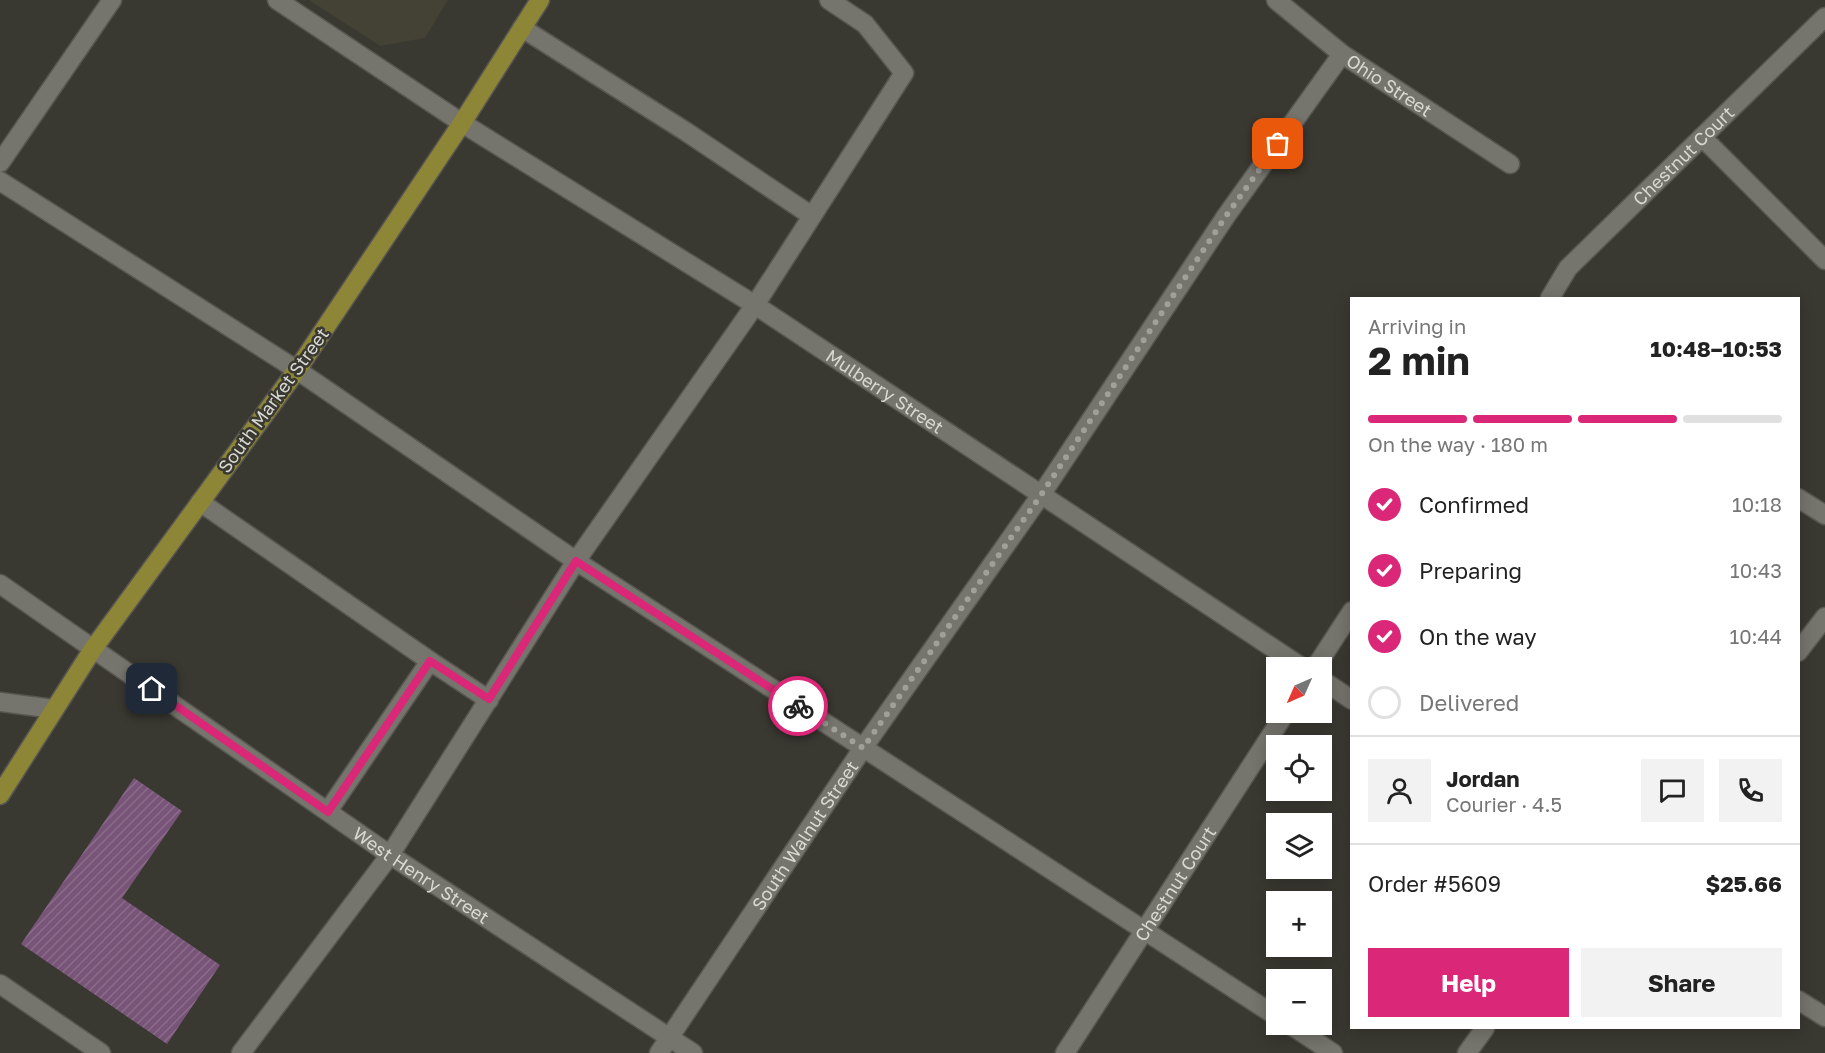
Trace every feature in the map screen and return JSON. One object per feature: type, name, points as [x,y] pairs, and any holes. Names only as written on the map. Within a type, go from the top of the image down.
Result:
[{"type":"main road","name":"South Market Street","points":[[0,795],[93,649],[297,370],[462,123],[540,0]]},
{"type":"street","points":[[0,163],[112,0]]},
{"type":"street","name":"Mulberry Street","points":[[277,0],[462,123],[756,307],[1286,657]]},
{"type":"street","points":[[241,1053],[390,855],[576,561],[756,307],[904,73],[865,24],[829,0]]},
{"type":"street","name":"Ohio Street","points":[[1276,0],[1342,54],[1510,164]]},
{"type":"street","name":"Chestnut Court","points":[[1551,297],[1568,268],[1825,17]]},
{"type":"street","points":[[522,28],[685,131],[812,216]]},
{"type":"street","name":"South Walnut Street","points":[[664,1045],[863,748],[1041,495],[1226,216],[1342,54]]},
{"type":"street","points":[[1702,137],[1825,260]]},
{"type":"street","points":[[0,181],[297,370],[576,561],[1266,1009]]},
{"type":"street","points":[[1800,499],[1825,515]]},
{"type":"street","points":[[200,502],[430,661],[489,699]]},
{"type":"street","name":"West Henry Street","points":[[0,585],[664,1045],[693,1053]]},
{"type":"street","points":[[1322,657],[1350,614]]},
{"type":"street","points":[[1800,649],[1825,616]]},
{"type":"street","points":[[328,812],[430,661]]},
{"type":"street","points":[[1332,687],[1350,699]]},
{"type":"street","points":[[0,702],[54,709]]},
{"type":"street","name":"Chestnut Court","points":[[1065,1053],[1279,723]]},
{"type":"street","points":[[0,984],[101,1053]]},
{"type":"street","points":[[1800,1001],[1825,1017]]},
{"type":"street","points":[[1467,1053],[1484,1029]]},
{"type":"street","points":[[1306,1035],[1333,1053]]},
{"type":"shaded area","points":[[309,0],[448,0],[425,38],[380,46]]},
{"type":"building","points":[[134,778],[182,811],[122,898],[220,965],[167,1044],[21,944]]},
{"type":"way so far","points":[[798,706],[863,748],[1041,495],[1226,216],[1278,144]]},
{"type":"route","points":[[152,689],[328,812],[430,661],[489,699],[576,561],[798,706]]}]
